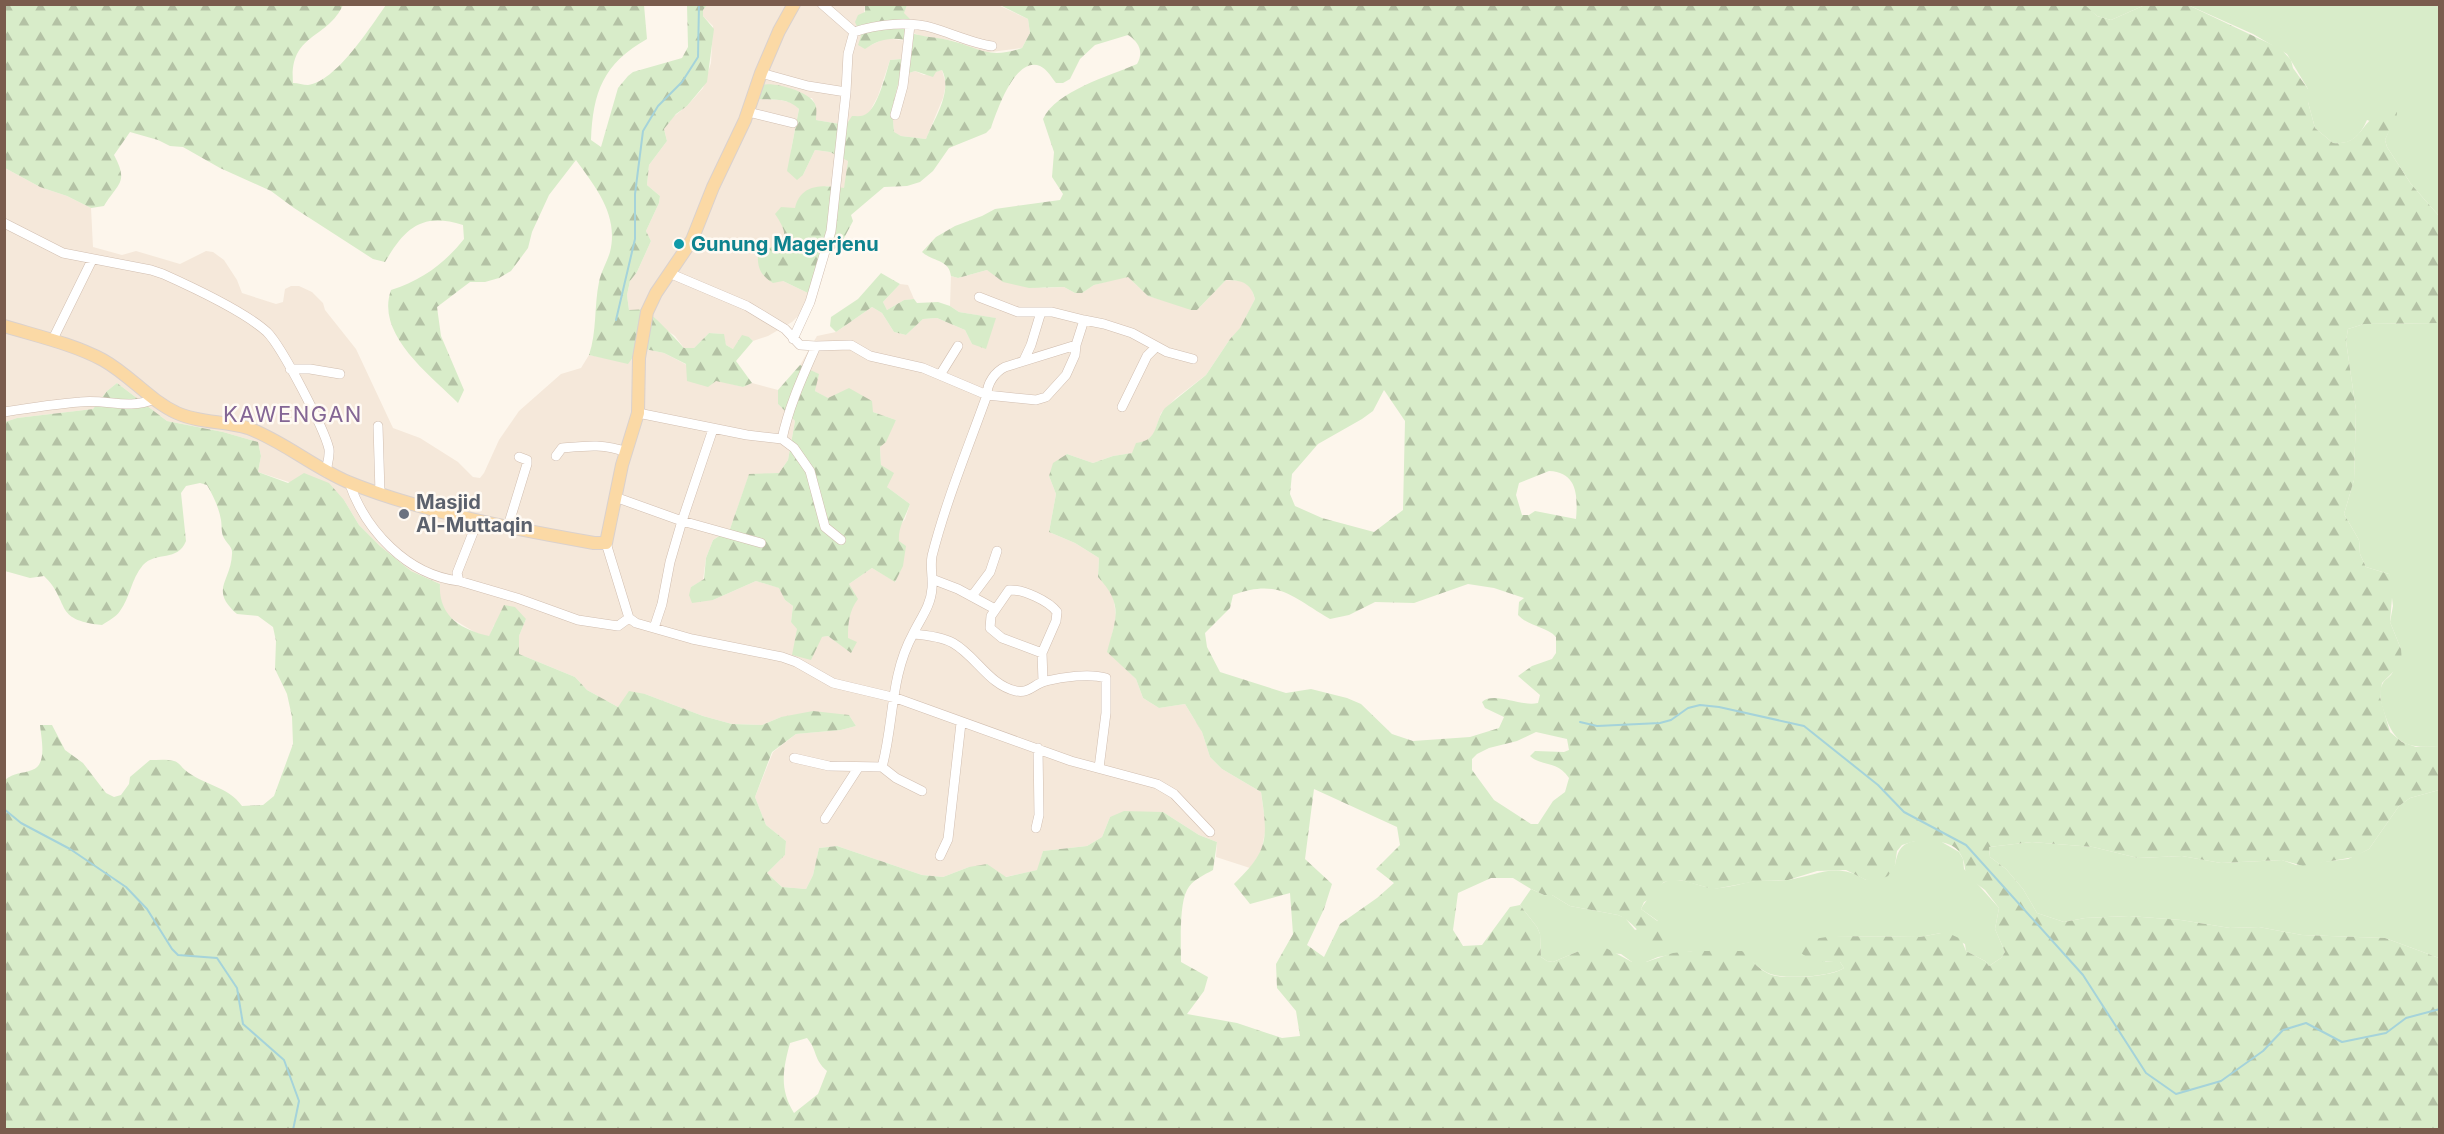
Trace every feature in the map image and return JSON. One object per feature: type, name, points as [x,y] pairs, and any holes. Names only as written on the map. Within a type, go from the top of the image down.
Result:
[{"type":"main road","points":[[4,326],[105,361],[155,399],[180,414],[246,428],[261,434],[326,472],[349,482],[478,520],[594,543],[606,543],[626,452],[638,413],[636,384],[647,312],[656,293],[692,240],[713,187],[748,112],[761,73],[794,4]]},
{"type":"street","points":[[822,4],[854,32]]},
{"type":"street","points":[[895,115],[903,86],[910,25]]},
{"type":"street","points":[[854,32],[886,26],[930,27],[978,44],[992,46]]},
{"type":"street","points":[[793,339],[810,302],[831,231],[848,54],[854,32]]},
{"type":"street","points":[[761,73],[807,86],[846,92]]},
{"type":"street","points":[[748,112],[793,123]]},
{"type":"street","points":[[4,223],[63,253],[152,270],[254,321],[268,334],[290,369],[328,447],[326,472]]},
{"type":"street","points":[[52,341],[92,260]]},
{"type":"street","points":[[669,273],[747,306],[785,329],[800,345],[850,345],[870,356],[912,365],[987,395],[1036,400],[1046,397],[1066,375],[1075,355],[1084,320]]},
{"type":"street","points":[[979,297],[1018,312],[1052,312],[1104,324],[1132,333],[1156,347],[1193,359]]},
{"type":"street","points":[[1024,360],[1041,312]]},
{"type":"street","points":[[882,767],[888,743],[892,697],[906,647],[930,604],[931,561],[943,518],[987,395],[989,383],[996,373],[1024,360],[1076,345]]},
{"type":"street","points":[[782,440],[787,414],[795,391],[816,346]]},
{"type":"street","points":[[940,375],[958,346]]},
{"type":"street","points":[[1122,407],[1147,356],[1156,347]]},
{"type":"street","points":[[290,369],[310,369],[340,374]]},
{"type":"street","points":[[4,412],[80,402],[141,405],[155,399]]},
{"type":"street","points":[[638,413],[713,429],[782,440],[794,448],[810,471],[825,527],[841,540]]},
{"type":"street","points":[[378,426],[380,493]]},
{"type":"street","points":[[654,628],[662,604],[670,561],[713,429]]},
{"type":"street","points":[[556,456],[562,448],[588,445],[600,445],[626,452]]},
{"type":"street","points":[[508,526],[527,464],[527,460],[519,457]]},
{"type":"street","points":[[349,482],[363,516],[391,546],[412,564],[426,572],[591,623],[618,626],[629,618]]},
{"type":"street","points":[[615,497],[682,521],[761,543]]},
{"type":"street","points":[[459,581],[457,573],[478,520]]},
{"type":"street","points":[[606,543],[629,618],[636,623],[725,647],[782,657],[796,662],[833,683],[892,697],[1077,763],[1136,777],[1166,789],[1210,832]]},
{"type":"street","points":[[972,596],[990,572],[997,551]]},
{"type":"street","points":[[932,579],[972,596],[995,609]]},
{"type":"street","points":[[1042,653],[1007,640],[990,628],[989,622],[1006,592],[1012,590],[1025,593],[1056,609],[1056,621],[1042,653],[1043,681]]},
{"type":"street","points":[[913,634],[941,638],[953,643],[1000,684],[1016,691],[1029,690],[1043,681],[1090,676],[1106,678],[1106,712],[1099,768]]},
{"type":"street","points":[[940,856],[948,839],[961,723]]},
{"type":"street","points":[[1036,828],[1040,804],[1038,748]]},
{"type":"street","points":[[794,758],[858,768],[882,767],[896,778],[922,791]]},
{"type":"street","points":[[825,819],[858,768]]},
{"type":"shaded area","points":[[707,5],[865,5],[861,36],[865,48],[886,38],[913,42],[911,54],[901,59],[890,60],[878,96],[869,113],[846,125],[816,120],[816,106],[812,98],[758,99],[793,103],[799,109],[791,150],[803,175],[815,150],[830,152],[848,160],[847,175],[844,189],[826,186],[795,208],[783,240],[772,247],[783,281],[810,294],[803,311],[792,322],[768,336],[753,341],[749,337],[733,349],[726,345],[723,334],[709,333],[694,348],[684,348],[675,336],[659,325],[651,314],[645,310],[629,310],[627,295],[630,281],[637,272],[651,241],[646,231],[659,203],[660,196],[647,185],[649,165],[667,141],[664,129],[703,88],[711,63],[713,26],[703,16],[703,10]]},
{"type":"shaded area","points":[[907,5],[998,5],[1028,19],[1030,33],[1022,48],[983,53],[955,41],[921,36],[911,32],[903,13]]},
{"type":"shaded area","points":[[942,70],[946,84],[943,98],[926,139],[894,133],[892,109],[900,76],[915,71],[924,75]]},
{"type":"shaded area","points":[[5,168],[40,187],[67,196],[91,208],[93,247],[122,255],[136,251],[180,264],[206,251],[213,252],[224,260],[237,280],[242,293],[276,304],[283,302],[285,289],[291,286],[299,286],[312,292],[323,303],[325,310],[356,349],[393,428],[420,438],[458,462],[473,477],[480,478],[484,473],[499,440],[519,411],[561,374],[581,368],[589,355],[611,359],[640,348],[664,353],[716,380],[743,387],[752,383],[778,390],[778,404],[795,421],[788,460],[779,473],[749,475],[730,529],[713,540],[706,558],[703,580],[691,587],[713,600],[756,581],[780,588],[785,600],[793,606],[791,622],[822,637],[828,636],[851,652],[847,638],[850,609],[849,584],[872,568],[896,582],[898,528],[905,519],[910,504],[887,487],[881,465],[880,447],[896,420],[873,412],[849,389],[829,399],[815,391],[818,374],[800,365],[817,336],[836,332],[872,307],[882,313],[894,332],[906,335],[923,319],[937,318],[965,330],[972,344],[995,318],[959,312],[950,306],[951,276],[958,278],[987,270],[993,272],[997,278],[1043,288],[1064,287],[1075,293],[1082,293],[1094,285],[1127,276],[1148,296],[1197,310],[1226,280],[1241,281],[1250,285],[1255,299],[1240,329],[1230,339],[1206,375],[1161,413],[1154,434],[1133,453],[1113,456],[1093,463],[1067,454],[1049,476],[1056,494],[1049,532],[1075,543],[1099,558],[1098,577],[1113,593],[1116,617],[1108,652],[1136,679],[1143,698],[1159,708],[1185,704],[1202,732],[1210,757],[1222,769],[1261,792],[1266,828],[1261,852],[1250,868],[1216,857],[1217,842],[1199,835],[1163,812],[1110,817],[1102,837],[1087,846],[1043,851],[1038,870],[1005,877],[969,867],[943,877],[922,875],[837,846],[819,848],[813,875],[806,889],[782,887],[767,873],[785,855],[786,841],[766,825],[755,797],[773,752],[796,734],[841,730],[856,726],[849,715],[781,717],[762,725],[732,724],[703,716],[645,694],[618,707],[587,690],[575,677],[519,654],[519,636],[526,619],[494,625],[489,637],[476,633],[446,615],[439,595],[440,584],[411,571],[380,546],[359,525],[344,500],[258,472],[261,456],[258,442],[223,432],[167,421],[117,383],[107,391],[93,409],[17,418],[5,422]]},
{"type":"shaded area","points":[[900,284],[908,285],[914,299],[904,300],[887,310],[883,302]]},
{"type":"green space","points":[[998,4],[2084,4],[2097,16],[2111,20],[2145,5],[2188,5],[2281,49],[2291,60],[2293,68],[2308,89],[2308,102],[2315,128],[2333,143],[2344,143],[2352,139],[2375,116],[2397,112],[2396,125],[2390,129],[2385,140],[2387,147],[2411,184],[2439,216],[2439,323],[2364,324],[2348,329],[2346,341],[2356,410],[2354,480],[2344,514],[2359,540],[2360,554],[2366,567],[2389,574],[2393,585],[2390,622],[2401,649],[2402,663],[2382,683],[2380,697],[2390,732],[2402,742],[2416,747],[2439,746],[2439,790],[2410,798],[2399,806],[2369,849],[2354,857],[2303,866],[2281,860],[2221,863],[2182,856],[2138,858],[2093,847],[2032,842],[1989,847],[1990,857],[2006,869],[2023,889],[2037,913],[2064,922],[2085,918],[2129,916],[2181,920],[2230,928],[2259,927],[2302,935],[2385,938],[2439,958],[2439,1129],[5,1129],[5,780],[15,774],[32,770],[40,763],[42,750],[40,725],[52,725],[65,750],[83,763],[106,793],[114,797],[121,795],[129,784],[130,777],[150,760],[171,760],[192,775],[230,794],[242,806],[263,805],[274,796],[293,744],[292,717],[287,694],[275,669],[276,641],[273,627],[258,616],[237,614],[224,598],[224,585],[231,564],[232,552],[223,536],[219,511],[207,485],[200,483],[186,486],[181,493],[186,541],[182,547],[178,552],[154,558],[143,565],[120,611],[102,625],[86,623],[69,614],[44,576],[30,578],[5,571],[5,422],[17,418],[93,409],[107,391],[117,383],[167,421],[223,432],[258,442],[261,456],[258,472],[288,483],[304,473],[329,483],[344,500],[359,525],[380,546],[411,571],[440,584],[443,605],[453,620],[469,630],[489,636],[504,605],[515,607],[526,619],[519,636],[519,654],[575,677],[587,690],[618,707],[629,691],[645,694],[703,716],[732,724],[762,725],[781,717],[813,711],[849,715],[856,726],[841,730],[796,734],[772,752],[755,797],[766,825],[786,841],[785,855],[767,873],[782,887],[806,889],[813,875],[819,848],[837,846],[922,875],[943,877],[969,867],[987,864],[1006,877],[1037,870],[1043,851],[1087,846],[1102,837],[1110,817],[1124,811],[1163,812],[1199,835],[1217,842],[1213,870],[1192,883],[1184,897],[1181,962],[1208,977],[1204,991],[1187,1014],[1237,1023],[1282,1038],[1300,1036],[1296,1011],[1277,988],[1276,964],[1293,934],[1290,893],[1250,904],[1234,884],[1254,862],[1263,843],[1265,821],[1261,792],[1222,769],[1210,757],[1202,732],[1185,704],[1159,708],[1143,698],[1136,679],[1107,652],[1116,612],[1112,596],[1098,577],[1099,558],[1075,543],[1049,532],[1056,494],[1049,476],[1053,463],[1067,454],[1093,463],[1113,456],[1132,453],[1136,443],[1153,435],[1165,408],[1206,375],[1240,328],[1255,299],[1251,289],[1237,281],[1226,280],[1197,310],[1191,310],[1148,296],[1128,277],[1094,285],[1082,293],[1075,293],[1064,287],[1029,288],[1003,282],[987,270],[958,278],[951,276],[947,266],[922,252],[936,237],[995,209],[1060,200],[1063,194],[1052,177],[1054,152],[1043,119],[1059,100],[1071,92],[1137,64],[1140,55],[1138,44],[1128,35],[1095,45],[1080,59],[1070,79],[1063,83],[1056,83],[1040,66],[1031,65],[1023,69],[1008,87],[991,128],[986,133],[949,148],[933,171],[920,182],[907,186],[884,187],[851,215],[853,221],[843,240],[819,265],[810,294],[783,281],[773,283],[762,274],[759,266],[758,252],[780,243],[783,239],[783,229],[775,214],[781,207],[795,208],[802,194],[808,190],[821,186],[844,188],[848,161],[830,152],[815,150],[803,175],[797,180],[787,171],[799,109],[785,101],[758,99],[759,86],[771,84],[796,90],[815,103],[816,120],[846,125],[852,116],[863,116],[870,110],[881,89],[890,60],[901,59],[911,54],[913,42],[888,39],[876,42],[865,49],[858,45],[861,36],[855,22],[858,15],[865,12],[865,5],[907,5],[904,13],[910,19],[911,33],[948,40],[991,53],[1022,48],[1030,33],[1028,19]],"holes":[[[942,70],[945,78],[944,96],[926,139],[901,136],[894,132],[892,109],[900,76],[915,71],[933,77],[936,72]],[[1384,390],[1405,421],[1403,510],[1374,532],[1322,518],[1295,506],[1290,494],[1292,474],[1318,444],[1373,411]],[[1549,471],[1558,472],[1570,480],[1574,486],[1577,502],[1576,519],[1535,511],[1529,515],[1522,515],[1516,495],[1519,483]],[[1468,584],[1494,588],[1524,598],[1519,602],[1518,615],[1556,637],[1556,653],[1552,659],[1532,666],[1518,676],[1540,695],[1538,703],[1487,699],[1482,702],[1485,708],[1504,717],[1499,728],[1470,737],[1413,741],[1392,734],[1361,704],[1347,698],[1311,689],[1286,693],[1220,672],[1207,647],[1205,633],[1230,608],[1233,595],[1249,590],[1262,588],[1284,592],[1330,619],[1349,615],[1375,602],[1414,603]],[[1536,732],[1567,739],[1569,750],[1564,752],[1535,751],[1530,756],[1539,762],[1555,766],[1569,778],[1565,792],[1553,801],[1538,824],[1531,824],[1494,800],[1472,770],[1472,759],[1489,748],[1517,741]],[[1314,789],[1397,827],[1400,845],[1376,869],[1394,883],[1340,924],[1324,957],[1307,945],[1324,909],[1332,884],[1305,859]],[[1915,841],[1942,842],[1959,851],[1964,862],[1966,876],[1985,890],[1999,908],[1995,929],[2005,952],[2001,958],[1989,966],[1985,961],[1966,951],[1961,939],[1948,933],[1920,937],[1834,936],[1806,940],[1799,951],[1813,959],[1840,962],[1844,968],[1829,974],[1785,977],[1769,974],[1742,951],[1693,951],[1673,953],[1646,962],[1632,962],[1606,948],[1579,951],[1553,962],[1547,961],[1541,957],[1540,934],[1537,927],[1520,905],[1510,907],[1482,945],[1463,946],[1453,930],[1458,893],[1491,878],[1513,878],[1531,889],[1544,895],[1552,895],[1570,906],[1618,915],[1655,944],[1674,946],[1677,940],[1675,934],[1641,909],[1644,902],[1650,899],[1664,882],[1680,880],[1713,889],[1757,881],[1788,880],[1817,871],[1846,870],[1866,880],[1881,879],[1888,876],[1895,865],[1897,851],[1902,845]],[[807,1038],[820,1063],[827,1071],[818,1094],[794,1113],[786,1096],[784,1070],[790,1043]]]},
{"type":"green space","points":[[5,5],[343,5],[328,25],[310,38],[297,55],[293,67],[293,83],[308,85],[319,82],[341,64],[386,5],[644,5],[647,39],[610,69],[594,107],[591,140],[601,147],[618,88],[633,72],[682,58],[688,47],[687,5],[707,5],[703,10],[703,16],[714,29],[707,82],[664,129],[667,141],[649,165],[647,185],[660,196],[659,203],[646,231],[651,241],[637,272],[630,281],[627,295],[629,310],[647,312],[684,348],[694,348],[709,333],[724,334],[726,345],[733,349],[742,335],[749,337],[753,341],[736,361],[752,383],[743,387],[716,381],[708,387],[687,381],[686,364],[664,353],[640,348],[628,364],[589,355],[599,282],[610,252],[612,239],[611,226],[604,203],[576,160],[549,195],[532,232],[528,248],[511,271],[485,282],[470,282],[437,307],[441,336],[464,390],[458,403],[408,353],[391,323],[388,307],[391,290],[422,276],[456,248],[464,239],[463,225],[449,221],[426,222],[408,232],[385,262],[373,259],[271,191],[220,168],[183,147],[170,146],[130,132],[114,155],[121,177],[104,206],[91,208],[67,196],[40,187],[5,168]]},
{"type":"green space","points":[[2084,5],[2145,5],[2111,20],[2097,16]]},
{"type":"green space","points":[[2188,5],[2439,5],[2439,216],[2411,184],[2387,147],[2385,140],[2390,128],[2367,120],[2361,131],[2350,141],[2333,143],[2315,128],[2308,102],[2308,89],[2287,54],[2253,34]]},
{"type":"green space","points":[[881,273],[900,284],[883,302],[887,310],[904,300],[914,299],[917,303],[938,302],[959,312],[996,318],[986,349],[972,344],[965,330],[937,318],[923,319],[906,335],[894,332],[882,313],[872,307],[836,332],[830,326],[831,317],[858,299]]},
{"type":"green space","points":[[2439,323],[2439,746],[2428,747],[2410,745],[2397,738],[2388,723],[2380,698],[2382,685],[2393,672],[2401,649],[2390,622],[2393,606],[2389,574],[2366,567],[2360,554],[2359,540],[2344,514],[2354,480],[2356,410],[2346,341],[2348,329],[2364,324]]},
{"type":"green space","points":[[800,365],[819,374],[815,391],[828,398],[849,388],[872,401],[873,412],[896,420],[886,442],[880,447],[881,465],[894,473],[887,487],[910,504],[900,531],[899,541],[906,546],[903,566],[895,582],[872,568],[849,584],[858,599],[849,622],[848,638],[857,642],[851,653],[828,636],[822,637],[811,660],[792,655],[797,629],[791,622],[793,606],[785,600],[779,588],[756,581],[713,600],[692,603],[689,595],[691,587],[704,579],[706,558],[713,540],[730,529],[749,474],[779,473],[788,460],[795,421],[778,404],[778,390]]},
{"type":"green space","points":[[2439,790],[2439,958],[2385,938],[2302,935],[2259,927],[2230,928],[2181,920],[2129,916],[2085,918],[2064,922],[2037,913],[2023,889],[2006,869],[1990,857],[1989,847],[2032,842],[2093,847],[2138,858],[2182,856],[2221,863],[2282,860],[2296,865],[2348,859],[2369,849],[2399,806],[2410,798]]},
{"type":"green space","points":[[1915,841],[1940,841],[1959,852],[1963,859],[1964,869],[1999,908],[1995,929],[2005,952],[2001,958],[1989,966],[1985,961],[1966,951],[1965,944],[1941,933],[1920,937],[1834,936],[1825,962],[1840,962],[1844,968],[1828,974],[1806,977],[1768,973],[1742,951],[1693,951],[1658,957],[1646,962],[1632,962],[1621,954],[1579,951],[1553,962],[1541,957],[1540,934],[1520,905],[1531,889],[1544,895],[1552,895],[1570,906],[1618,915],[1625,918],[1635,930],[1658,921],[1641,909],[1659,886],[1665,882],[1679,880],[1719,888],[1755,881],[1787,880],[1826,871],[1845,871],[1866,880],[1895,865],[1900,849]]},
{"type":"waterway","points":[[616,320],[635,239],[635,194],[643,131],[658,106],[682,82],[698,57],[699,4]]},
{"type":"waterway","points":[[1580,722],[1597,726],[1660,723],[1671,720],[1688,708],[1700,705],[1719,707],[1804,726],[1878,785],[1904,812],[1966,845],[2083,975],[2146,1073],[2176,1094],[2221,1081],[2263,1051],[2283,1030],[2306,1023],[2342,1042],[2386,1033],[2406,1018],[2440,1009]]},
{"type":"waterway","points":[[4,809],[21,823],[70,849],[126,887],[147,909],[178,955],[217,958],[237,988],[243,1024],[284,1060],[299,1101],[293,1130]]},
{"type":"place","name":"Gunung Magerjenu","points":[[679,244]]},
{"type":"place","name":"Masjid Al-Muttaqin","points":[[404,514]]},
{"type":"district","name":"KAWENGAN","points":[[293,414]]}]
